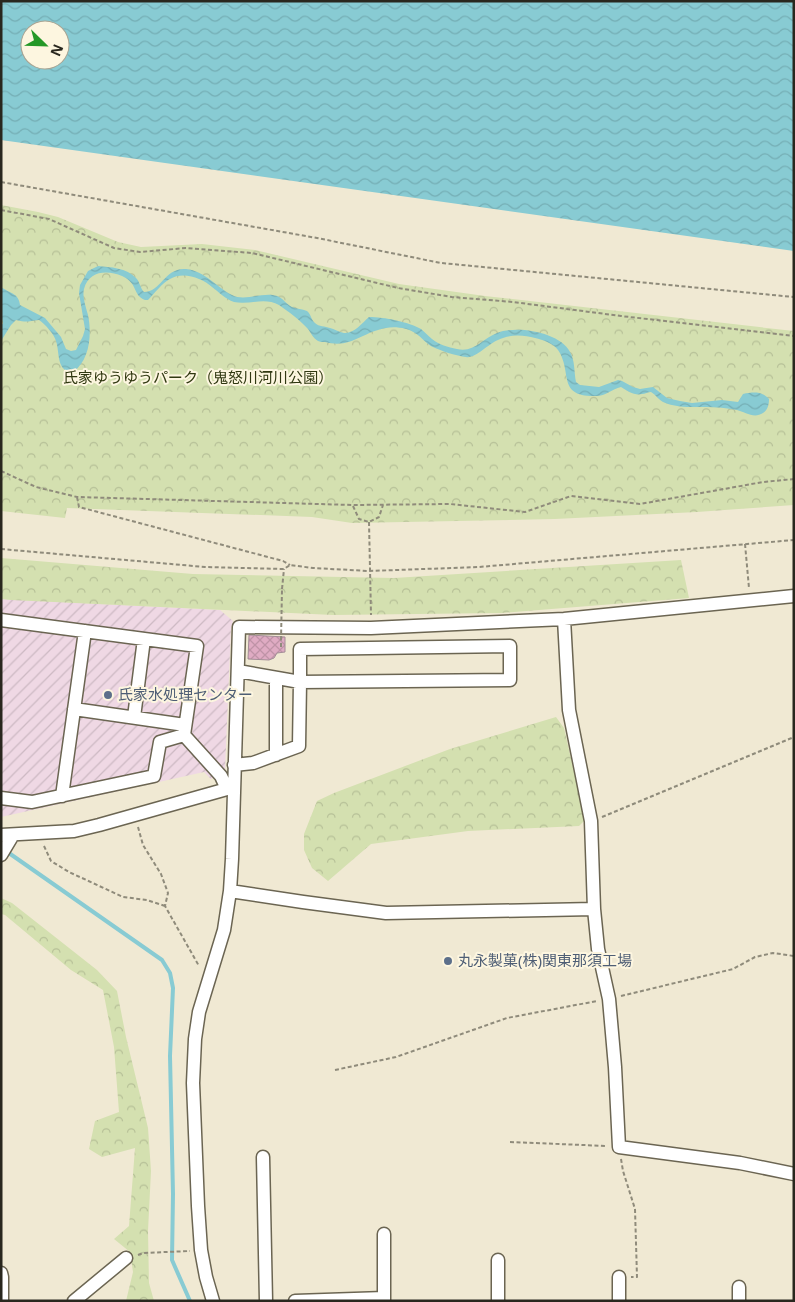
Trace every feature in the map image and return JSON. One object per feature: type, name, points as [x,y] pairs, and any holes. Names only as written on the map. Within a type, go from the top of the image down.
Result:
[{"type":"street","points":[[213,1301],[201,1250],[193,1083],[195,1039],[199,1012],[224,930],[230,891],[230,788],[234,765],[239,627],[371,628],[564,619],[794,596]]},
{"type":"street","points":[[564,619],[569,710],[591,821],[594,909],[598,949],[608,999],[615,1067],[619,1147],[740,1163],[794,1174]]},
{"type":"street","points":[[2,622],[197,646],[184,730]]},
{"type":"street","points":[[62,796],[85,631]]},
{"type":"street","points":[[134,718],[144,639]]},
{"type":"street","points":[[234,765],[253,764],[299,746],[300,682],[300,649],[510,646],[510,680],[300,682],[238,671]]},
{"type":"street","points":[[276,678],[276,755]]},
{"type":"street","points":[[74,708],[134,718],[184,730],[230,788]]},
{"type":"street","points":[[1,798],[32,802],[154,776],[160,742],[184,730]]},
{"type":"street","points":[[1,855],[8,838],[99,825],[230,788]]},
{"type":"street","points":[[230,891],[386,913],[594,909]]},
{"type":"street","points":[[263,1157],[266,1301]]},
{"type":"street","points":[[294,1301],[384,1299],[384,1234]]},
{"type":"street","points":[[74,1301],[126,1258]]},
{"type":"street","points":[[498,1260],[498,1301]]},
{"type":"street","points":[[1,1273],[2,1301]]},
{"type":"street","points":[[619,1277],[619,1301]]},
{"type":"street","points":[[739,1287],[739,1301]]},
{"type":"path","points":[[1,182],[317,238],[441,263],[794,297]]},
{"type":"path","points":[[1,210],[49,219],[114,248],[140,252],[186,248],[252,252],[398,288],[452,298],[513,302],[794,336]]},
{"type":"path","points":[[1,471],[36,487],[77,498],[353,506],[450,504],[525,512],[571,496],[640,504],[763,482],[794,479]]},
{"type":"path","points":[[77,498],[79,507],[283,561],[290,565],[313,568],[370,571],[479,566],[794,540]]},
{"type":"path","points":[[353,506],[359,519],[369,522],[379,517],[382,505]]},
{"type":"path","points":[[369,522],[371,628]]},
{"type":"path","points":[[745,544],[750,601]]},
{"type":"path","points":[[1,550],[205,567],[284,569],[290,565]]},
{"type":"path","points":[[280,647],[284,569]]},
{"type":"path","points":[[591,821],[794,737]]},
{"type":"path","points":[[134,815],[143,845],[160,874],[168,893],[165,906]]},
{"type":"path","points":[[43,833],[44,846],[52,861],[69,872],[123,897],[147,900],[165,906],[202,970]]},
{"type":"path","points":[[336,1070],[396,1057],[508,1018],[608,999],[733,968],[755,957],[773,952],[794,956]]},
{"type":"path","points":[[510,1142],[619,1147],[623,1171],[635,1209],[637,1277],[619,1277]]},
{"type":"path","points":[[143,1254],[189,1251]]},
{"type":"shaded area","points":[[1,599],[220,610],[233,621],[231,628],[225,769],[211,779],[204,772],[1,817]]},
{"type":"green space","name":"氏家ゆうゆうパーク（鬼怒川河川公園）","points":[[1,205],[58,217],[118,242],[141,247],[202,244],[255,250],[399,284],[485,296],[794,331],[794,505],[555,519],[352,523],[312,517],[67,508],[65,518],[1,511]]},
{"type":"green space","points":[[1,558],[193,574],[394,578],[681,560],[689,598],[501,613],[333,615],[11,600],[1,599]]},
{"type":"green space","points":[[556,717],[564,728],[585,820],[579,826],[468,831],[371,844],[328,881],[312,868],[304,850],[304,834],[317,801],[450,749]]},
{"type":"green space","points":[[1,898],[12,903],[97,970],[117,991],[148,1128],[151,1171],[148,1231],[149,1283],[154,1301],[126,1301],[133,1272],[130,1252],[114,1239],[129,1226],[135,1148],[102,1157],[89,1149],[95,1121],[119,1112],[114,1047],[103,990],[71,970],[5,915],[1,914]]},
{"type":"water","points":[[1,1],[794,1],[794,251],[1,140]]},
{"type":"water","points":[[98,266],[128,272],[137,280],[144,292],[155,288],[168,275],[179,269],[193,270],[237,297],[277,296],[292,307],[307,311],[314,322],[320,326],[344,333],[354,330],[369,317],[382,318],[416,326],[438,343],[463,350],[505,331],[526,330],[537,332],[557,339],[565,345],[572,355],[576,382],[580,385],[599,387],[618,380],[640,389],[653,387],[667,398],[692,403],[722,400],[738,402],[743,394],[757,393],[769,399],[768,405],[766,410],[760,415],[753,415],[725,408],[673,405],[663,402],[651,392],[637,394],[628,392],[621,387],[600,396],[583,395],[570,388],[565,367],[558,350],[551,344],[526,336],[502,338],[470,357],[436,349],[412,331],[397,327],[378,330],[349,342],[334,344],[320,342],[302,322],[279,305],[263,301],[234,302],[203,281],[186,276],[175,277],[167,281],[148,300],[141,298],[131,282],[117,274],[105,272],[90,278],[84,289],[90,330],[88,346],[83,361],[73,372],[64,369],[61,365],[55,338],[39,320],[26,322],[16,320],[1,341],[1,326],[3,323],[1,315],[1,287],[16,296],[20,305],[45,318],[61,337],[66,349],[76,350],[85,329],[79,293],[80,285],[88,271]]},
{"type":"building","points":[[249,635],[285,637],[285,652],[277,653],[274,658],[269,660],[248,659]]},
{"type":"waterway","points":[[6,851],[162,960],[170,973],[173,988],[170,1056],[173,1194],[172,1260],[190,1301]]},
{"type":"place","name":"氏家水処理センター","points":[[108,695]]},
{"type":"place","name":"丸永製菓(株)関東那須工場","points":[[448,961]]}]
